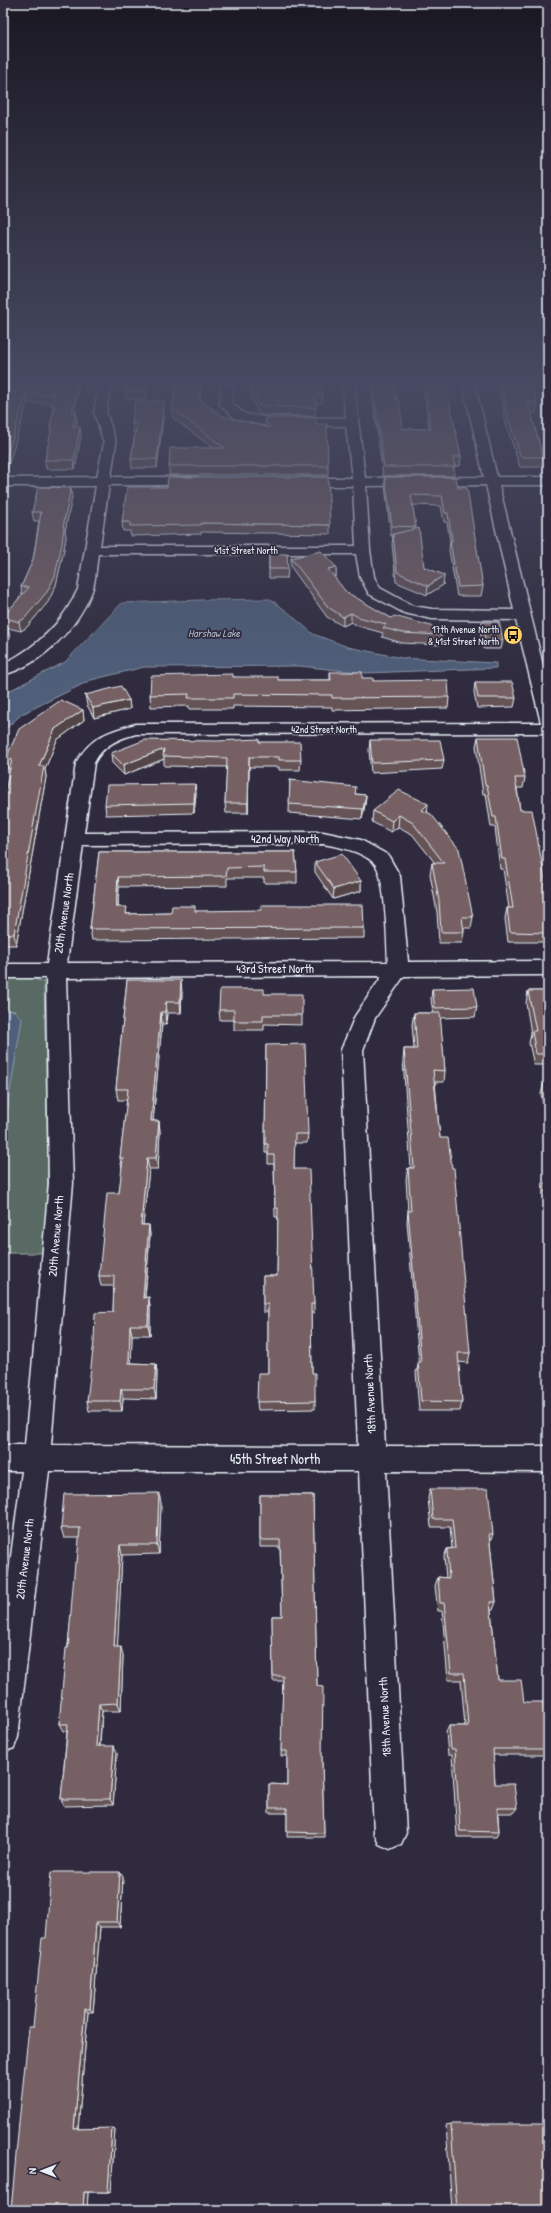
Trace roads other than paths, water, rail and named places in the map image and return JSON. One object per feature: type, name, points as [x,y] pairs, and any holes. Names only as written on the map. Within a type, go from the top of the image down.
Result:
[{"type":"street","points":[[3,670],[52,640],[78,609],[85,589],[103,488]]},
{"type":"street","points":[[359,488],[363,550],[367,577],[374,591],[409,610],[432,614],[523,615]]},
{"type":"street","points":[[493,488],[523,615],[544,687],[548,721]]},
{"type":"street","name":"41st Street North","points":[[92,550],[363,550]]},
{"type":"street","name":"42nd Street North","points":[[102,742],[117,734],[136,730],[548,728]]},
{"type":"street","name":"20th Avenue North","points":[[3,1737],[37,1457],[61,1183],[56,970],[85,763],[91,750],[102,742]]},
{"type":"street","name":"42nd Way North","points":[[74,839],[323,838],[354,844],[381,859],[391,876],[399,968]]},
{"type":"street","name":"18th Avenue North","points":[[390,1832],[352,1050],[365,1016],[399,968]]},
{"type":"street","name":"43rd Street North","points":[[3,971],[548,968]]},
{"type":"street","name":"45th Street North","points":[[3,1458],[373,1460],[548,1459]]},
{"type":"water","name":"Harshaw Lake","points":[[270,599],[288,612],[313,634],[348,647],[402,658],[496,663],[496,668],[365,673],[300,666],[144,667],[91,680],[22,714],[3,731],[3,694],[65,662],[122,603]]},
{"type":"water","points":[[3,1010],[15,1011],[22,1019],[3,1134]]},
{"type":"place","name":"17th Avenue North & 41st Street North","points":[[513,635]]}]
